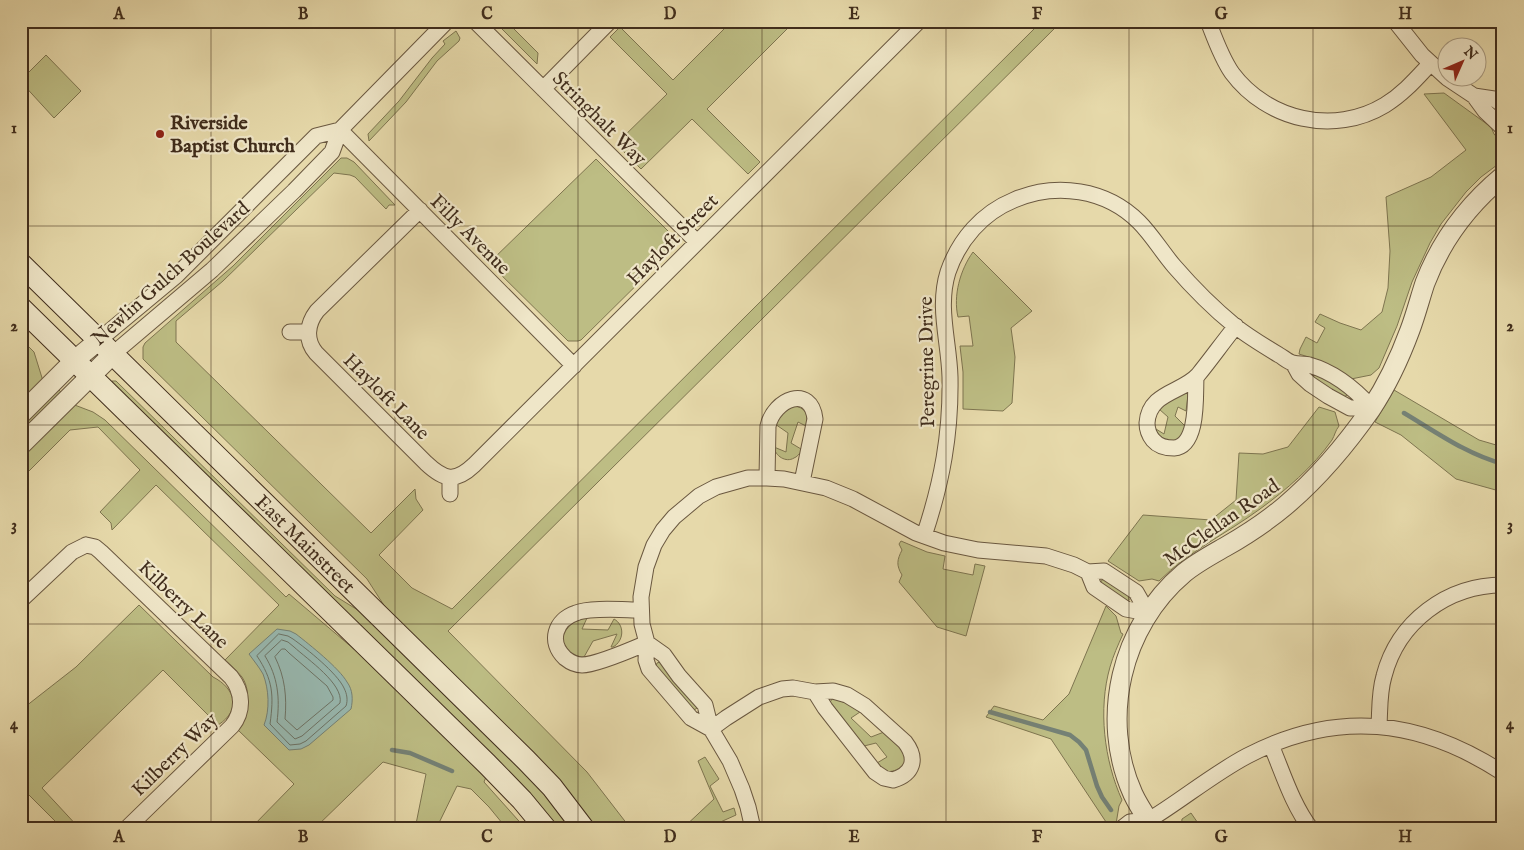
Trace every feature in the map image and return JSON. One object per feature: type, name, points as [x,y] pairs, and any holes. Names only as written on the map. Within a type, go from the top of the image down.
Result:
[{"type":"main road","name":"East Mainstreet","points":[[21,264],[526,760],[552,787],[584,829]]},
{"type":"main road","name":"East Mainstreet","points":[[21,308],[493,770],[522,800],[546,829]]},
{"type":"street","name":"Newlin Gulch Boulevard","points":[[21,414],[75,360],[106,347],[212,270],[332,152],[340,130],[447,21]]},
{"type":"street","name":"Stringhalt Way","points":[[475,21],[696,242]]},
{"type":"street","points":[[543,89],[610,21]]},
{"type":"street","name":"Hayloft Street","points":[[450,478],[462,475],[470,470],[919,21]]},
{"type":"street","points":[[1208,21],[1224,59],[1231,72],[1241,84],[1264,103],[1289,115],[1301,118],[1319,120],[1350,119],[1384,106],[1406,90],[1430,64]]},
{"type":"street","points":[[1395,21],[1411,43],[1436,69]]},
{"type":"street","points":[[1463,88],[1474,96],[1484,111],[1503,128]]},
{"type":"street","points":[[1474,96],[1494,99],[1503,105]]},
{"type":"street","name":"Newlin Gulch Boulevard","points":[[21,445],[90,375],[106,347],[316,136],[340,130]]},
{"type":"street","name":"Filly Avenue","points":[[340,130],[574,366]]},
{"type":"street","name":"McClellan Road","points":[[1149,826],[1127,779],[1120,748],[1117,720],[1124,666],[1135,637],[1148,613],[1157,599],[1185,571],[1266,521],[1303,491],[1338,454],[1372,408],[1393,369],[1410,330],[1426,282],[1449,235],[1468,210],[1503,176]]},
{"type":"street","name":"Peregrine Drive","points":[[924,536],[938,494],[948,429],[950,373],[943,309],[944,289],[948,274],[958,249],[971,231],[990,213],[1020,197],[1044,191],[1075,191],[1092,195],[1111,203],[1140,223],[1192,286],[1236,326],[1259,343],[1293,363],[1306,364],[1318,368],[1352,387],[1372,408]]},
{"type":"street","points":[[290,332],[308,332],[310,322],[318,311],[420,210]]},
{"type":"street","points":[[1196,377],[1194,421],[1187,441],[1177,448],[1165,448],[1157,444],[1148,432],[1147,426],[1152,406],[1168,392],[1196,377],[1236,326]]},
{"type":"street","name":"Hayloft Lane","points":[[308,332],[310,344],[316,353],[432,469],[450,478]]},
{"type":"street","points":[[767,478],[768,426],[773,412],[783,403],[800,399],[811,406],[815,419],[802,482]]},
{"type":"street","points":[[450,478],[450,494]]},
{"type":"street","points":[[753,829],[748,807],[736,775],[711,728],[704,705],[664,655],[647,643],[642,624],[642,585],[648,558],[658,537],[674,517],[699,496],[716,487],[742,479],[767,478],[802,482],[826,488],[853,499],[886,518],[924,536],[944,543],[978,550],[1046,556],[1074,565],[1088,572],[1104,571],[1136,592],[1148,613]]},
{"type":"street","name":"Kilberry Lane","points":[[21,600],[87,538],[95,548],[231,678],[237,686],[240,702]]},
{"type":"street","points":[[1379,726],[1381,689],[1392,652],[1414,621],[1434,605],[1458,593],[1479,586],[1503,585]]},
{"type":"street","points":[[641,610],[576,612],[561,624],[555,637],[556,645],[566,658],[574,664],[588,665],[647,643]]},
{"type":"street","points":[[711,728],[770,692],[793,688],[815,692],[833,691],[847,695],[865,706],[905,742],[911,749],[913,757],[906,774],[893,780],[884,778],[875,772],[825,708],[815,692]]},
{"type":"street","name":"Kilberry Way","points":[[126,829],[232,726],[237,719],[240,702]]},
{"type":"street","points":[[1121,829],[1130,822],[1149,826],[1239,761],[1291,737],[1323,729],[1379,726],[1411,731],[1448,743],[1474,755],[1503,773]]},
{"type":"street","points":[[1271,745],[1294,801],[1310,829]]},
{"type":"green space","points":[[494,21],[506,21],[538,53],[537,64]]},
{"type":"green space","points":[[732,21],[795,21],[707,109],[760,162],[748,174],[692,119],[641,169],[616,144],[667,94],[610,37],[620,27],[673,80]]},
{"type":"green space","points":[[1042,21],[1062,21],[448,631],[587,772],[631,829],[595,829],[588,818],[387,610],[367,579],[143,359],[145,343],[233,266],[341,158],[347,158],[354,162],[395,205],[389,205],[386,209],[355,177],[334,173],[223,281],[176,321],[176,342],[371,533],[415,489],[416,499],[423,510],[379,555],[412,588],[452,609]]},
{"type":"green space","points":[[456,31],[460,38],[459,41],[437,61],[406,102],[369,141],[368,134],[399,101],[445,44],[443,41]]},
{"type":"green space","points":[[46,55],[81,91],[54,118],[21,82]]},
{"type":"green space","points":[[1444,93],[1491,127],[1502,143],[1500,158],[1497,165],[1466,192],[1441,224],[1430,243],[1412,282],[1397,326],[1379,368],[1371,375],[1351,379],[1318,360],[1299,354],[1300,349],[1306,337],[1317,343],[1325,328],[1315,322],[1320,314],[1361,330],[1382,312],[1388,288],[1390,251],[1386,197],[1431,177],[1466,150],[1424,94]]},
{"type":"green space","points":[[596,159],[670,233],[672,245],[669,253],[581,340],[568,341],[489,263]]},
{"type":"green space","points":[[973,252],[1032,311],[1011,328],[1015,357],[1012,403],[1003,411],[963,409],[963,372],[960,346],[973,346],[969,316],[958,317],[956,301],[961,275]]},
{"type":"green space","points":[[21,339],[34,352],[43,381],[21,403]]},
{"type":"green space","points":[[1304,370],[1313,372],[1347,392],[1347,395],[1344,397],[1311,379]]},
{"type":"green space","points":[[112,381],[116,381],[335,596],[366,615],[520,765],[573,829],[556,829]]},
{"type":"green space","points":[[58,389],[61,392],[21,436],[21,423]]},
{"type":"green space","points":[[1394,390],[1479,440],[1503,447],[1503,492],[1456,479],[1401,435],[1375,422]]},
{"type":"green space","points":[[1187,392],[1186,411],[1178,407],[1175,416],[1186,427],[1177,440],[1166,440],[1156,431],[1156,429],[1164,434],[1168,417],[1159,409],[1168,401]]},
{"type":"green space","points":[[72,404],[93,412],[105,420],[286,597],[289,594],[368,661],[486,777],[484,782],[526,829],[507,829],[471,789],[457,786],[436,829],[415,829],[426,774],[383,762],[314,829],[250,829],[294,784],[238,730],[248,704],[247,690],[242,677],[225,660],[279,605],[156,485],[112,530],[111,523],[100,512],[140,470],[98,427],[70,430],[21,479],[21,455]]},
{"type":"green space","points":[[793,406],[801,408],[805,412],[807,422],[806,426],[798,422],[791,443],[801,449],[801,452],[795,458],[788,460],[779,456],[774,447],[786,452],[788,433],[775,424],[782,414]]},
{"type":"green space","points":[[1319,407],[1335,412],[1339,426],[1332,440],[1299,478],[1260,509],[1195,552],[1159,581],[1152,579],[1139,581],[1108,561],[1143,515],[1211,520],[1236,500],[1239,453],[1263,454],[1288,447]]},
{"type":"green space","points":[[901,541],[927,552],[945,556],[943,569],[973,575],[975,564],[985,566],[966,636],[937,627],[899,582],[902,575],[898,562],[902,550],[899,544]]},
{"type":"green space","points":[[1104,579],[1128,594],[1129,600],[1127,601],[1100,584]]},
{"type":"green space","points":[[139,605],[213,677],[226,687],[231,693],[233,706],[226,719],[218,725],[163,670],[42,788],[80,829],[63,829],[21,787],[21,710],[76,667]]},
{"type":"green space","points":[[1106,606],[1116,616],[1121,633],[1123,634],[1110,667],[1104,700],[1107,751],[1122,800],[1116,824],[1110,828],[1051,739],[986,717],[994,706],[1043,720],[1069,694]]},
{"type":"green space","points":[[587,618],[582,629],[608,630],[614,619],[618,622],[622,633],[617,644],[611,647],[617,634],[593,641],[584,657],[573,654],[562,639],[570,625],[577,620]]},
{"type":"green space","points":[[660,662],[698,706],[696,709],[692,710],[656,666]]},
{"type":"green space","points":[[833,698],[848,704],[860,712],[851,718],[871,737],[884,732],[897,744],[906,757],[900,768],[888,772],[884,771],[877,763],[887,757],[876,743],[864,746],[830,702]]},
{"type":"green space","points":[[705,757],[719,779],[710,786],[723,812],[734,808],[736,815],[705,829],[682,829],[714,799],[698,761]]},
{"type":"green space","points":[[1191,813],[1202,829],[1181,829],[1182,819]]},
{"type":"water","points":[[21,357],[28,365],[28,377],[21,382]]},
{"type":"water","points":[[277,629],[296,634],[316,650],[343,676],[351,692],[351,709],[309,745],[301,749],[289,750],[264,725],[268,706],[267,686],[263,674],[249,654]]},
{"type":"waterway","points":[[1404,413],[1464,448],[1489,460],[1503,464]]},
{"type":"waterway","points":[[990,712],[1070,735],[1079,742],[1086,750],[1097,786],[1111,810]]},
{"type":"waterway","points":[[392,750],[410,753],[452,771]]},
{"type":"place","name":"Riverside Baptist Church","points":[[160,134]]}]
